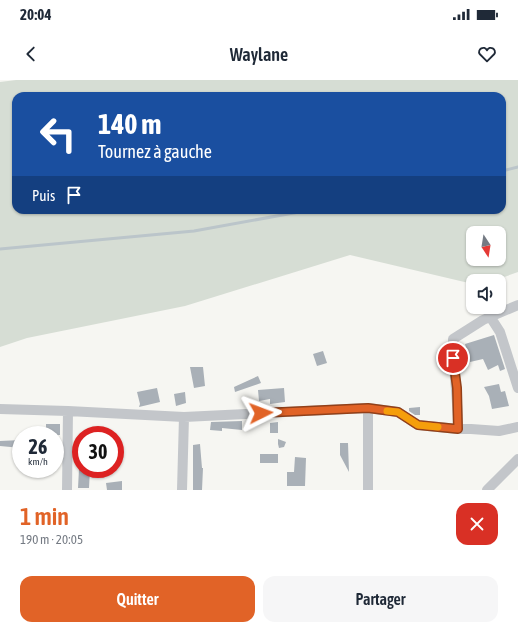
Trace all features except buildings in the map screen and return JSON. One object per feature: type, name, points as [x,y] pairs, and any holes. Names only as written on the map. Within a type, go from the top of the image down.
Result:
[{"type":"street","points":[[458,429],[453,339],[483,320],[491,318],[518,305]]},
{"type":"street","points":[[491,318],[500,332],[518,388]]},
{"type":"street","points":[[368,408],[368,490]]},
{"type":"street","points":[[0,409],[184,417],[368,408],[398,412],[418,425],[499,431],[518,427]]},
{"type":"street","points":[[66,490],[68,411]]},
{"type":"street","points":[[182,490],[184,417]]},
{"type":"street","points":[[487,490],[518,459]]},
{"type":"shaded area","points":[[16,80],[518,80],[518,272],[506,276],[506,274],[466,274],[466,282],[350,255],[185,306],[27,338],[0,347],[0,82]]},
{"type":"waterway","points":[[506,170],[518,167]]},
{"type":"waterway","points":[[0,249],[194,231],[288,214]]},
{"type":"slow traffic","points":[[387,411],[398,412],[418,425],[438,427]]},
{"type":"route","points":[[261,413],[368,408],[398,412],[418,425],[458,429],[457,388],[453,358]]}]
